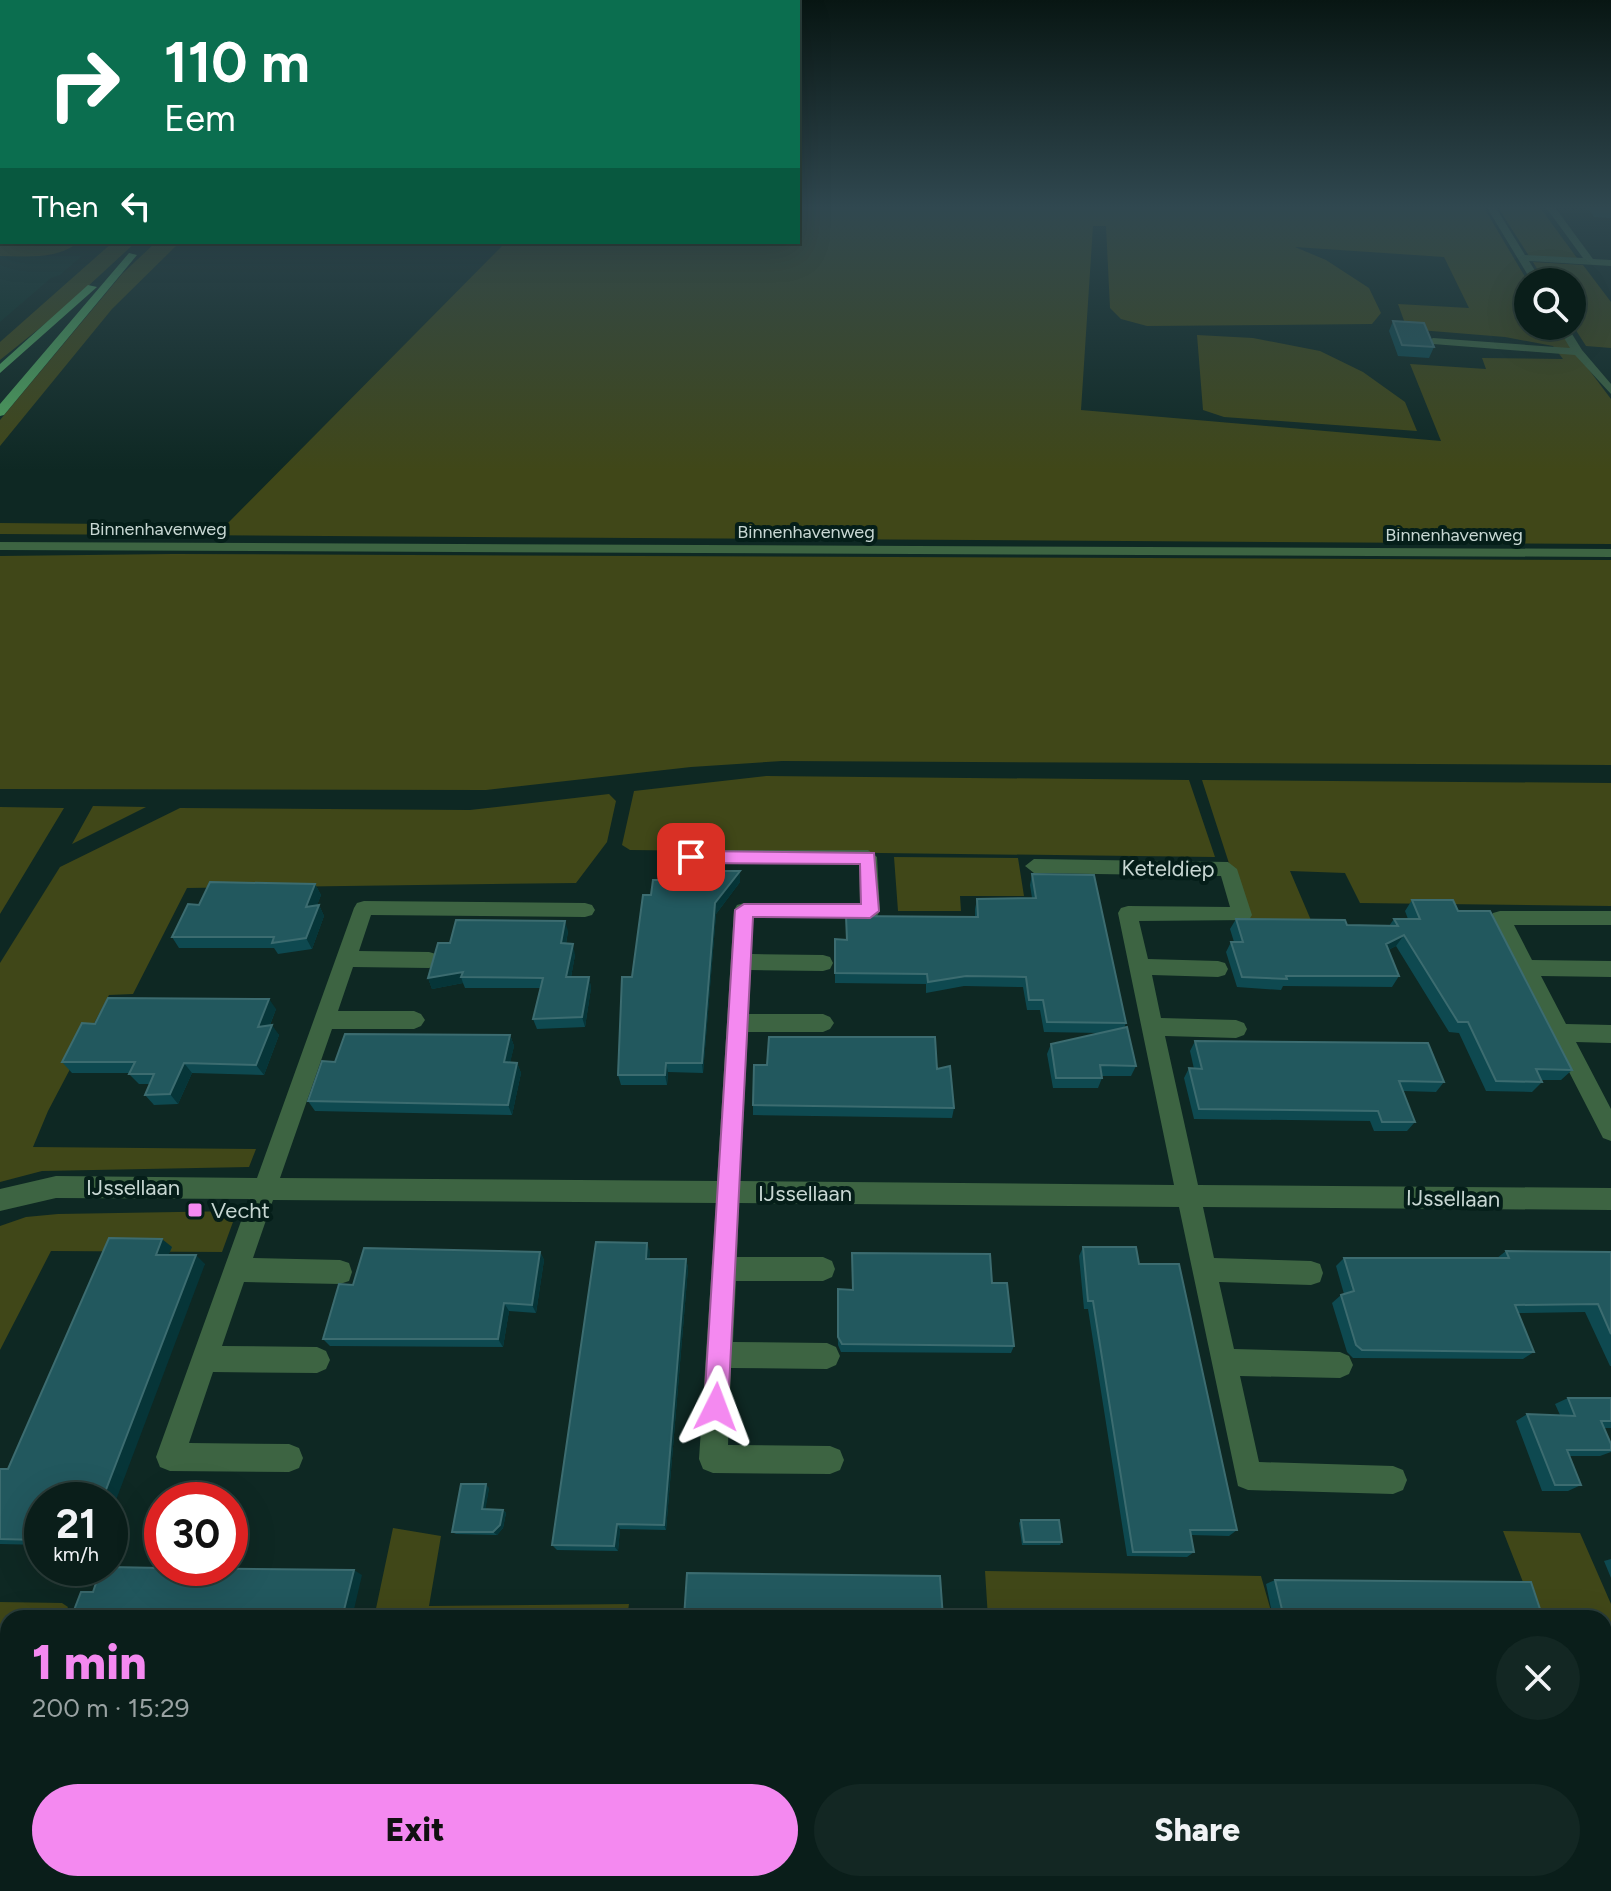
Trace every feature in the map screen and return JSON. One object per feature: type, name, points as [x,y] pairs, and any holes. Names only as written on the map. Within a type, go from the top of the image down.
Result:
[{"type":"main road","points":[[0,370],[84,294]]},
{"type":"main road","points":[[0,412],[100,294]]},
{"type":"street","points":[[1571,340],[1611,391]]},
{"type":"street","points":[[1433,341],[1578,352]]},
{"type":"street","name":"Binnenhavenweg","points":[[0,546],[1611,553]]},
{"type":"street","points":[[691,857],[868,857],[870,911],[744,910],[713,1459],[830,1460]]},
{"type":"street","name":"Keteldiep","points":[[1034,866],[1228,869],[1242,915],[1128,913],[1248,1476],[1393,1480]]},
{"type":"street","points":[[289,1458],[170,1457],[364,908],[585,910]]},
{"type":"street","points":[[1611,918],[1500,918],[1611,1131]]},
{"type":"street","points":[[346,959],[429,960]]},
{"type":"street","points":[[741,962],[823,963]]},
{"type":"street","points":[[1139,967],[1218,969]]},
{"type":"street","points":[[1527,968],[1611,969]]},
{"type":"street","points":[[324,1020],[414,1020]]},
{"type":"street","points":[[738,1023],[823,1023]]},
{"type":"street","points":[[1152,1027],[1236,1029]]},
{"type":"street","points":[[1560,1033],[1611,1034]]},
{"type":"street","name":"IJssellaan","points":[[0,1200],[56,1187],[1611,1199]]},
{"type":"street","points":[[724,1269],[823,1269]]},
{"type":"street","points":[[236,1270],[340,1272]]},
{"type":"street","points":[[1204,1270],[1311,1273]]},
{"type":"street","points":[[719,1355],[827,1356]]},
{"type":"street","points":[[204,1359],[317,1360]]},
{"type":"street","points":[[1224,1362],[1340,1365]]},
{"type":"shaded area","points":[[0,294],[32,294],[0,322]]},
{"type":"green space","points":[[54,294],[79,294],[0,360],[0,342]]},
{"type":"green space","points":[[105,294],[127,294],[0,446],[0,420]]},
{"type":"green space","points":[[454,294],[1089,294],[1081,410],[1441,441],[1410,364],[1486,369],[1482,358],[1563,359],[1553,346],[1521,340],[1567,340],[1611,399],[1611,544],[0,534],[0,523],[226,525]]},
{"type":"green space","points":[[1109,294],[1372,294],[1381,313],[1372,324],[1147,326],[1121,319],[1110,308]]},
{"type":"green space","points":[[1462,294],[1514,294],[1514,339],[1407,329],[1398,304],[1469,308]]},
{"type":"green space","points":[[1586,294],[1605,294],[1611,302],[1611,348],[1586,346],[1582,340],[1586,340]]},
{"type":"green space","points":[[1197,335],[1253,338],[1320,351],[1363,372],[1405,402],[1417,431],[1224,417],[1203,410]]},
{"type":"green space","points":[[173,554],[1611,560],[1611,765],[782,761],[691,767],[486,790],[0,789],[0,556]]},
{"type":"green space","points":[[766,776],[1189,780],[1215,857],[630,850],[622,845],[634,791]]},
{"type":"green space","points":[[1202,780],[1611,783],[1611,906],[1360,903],[1345,873],[1290,871],[1313,925],[1249,925]]},
{"type":"green space","points":[[609,794],[616,801],[607,842],[576,883],[187,888],[133,994],[109,995],[48,1111],[33,1147],[256,1149],[249,1167],[42,1171],[0,1182],[0,963],[60,867],[180,808],[470,810]]},
{"type":"green space","points":[[93,806],[146,807],[72,844]]},
{"type":"green space","points":[[0,807],[64,808],[0,914]]},
{"type":"green space","points":[[894,857],[1018,858],[1024,896],[960,896],[961,911],[898,911]]},
{"type":"green space","points":[[237,1211],[222,1252],[51,1251],[0,1350],[0,1226],[26,1217],[58,1214]]},
{"type":"green space","points":[[393,1528],[441,1536],[429,1606],[629,1604],[628,1610],[376,1610]]},
{"type":"green space","points":[[1503,1531],[1580,1533],[1611,1610],[1534,1610]]},
{"type":"green space","points":[[985,1571],[1261,1576],[1271,1610],[987,1610]]},
{"type":"green space","points":[[0,1602],[62,1603],[68,1607],[67,1610],[0,1610]]},
{"type":"building","points":[[1393,321],[1424,323],[1434,347],[1402,345]]},
{"type":"building","points":[[669,871],[740,871],[715,903],[702,1063],[666,1063],[665,1075],[618,1075],[622,977],[632,977],[643,895],[651,895],[653,880],[668,880]]},
{"type":"building","points":[[1032,874],[1094,875],[1126,1023],[1047,1022],[1043,1000],[1029,1000],[1026,977],[966,976],[928,982],[927,974],[835,973],[835,939],[847,940],[846,916],[978,917],[977,899],[1036,898]]},
{"type":"building","points":[[210,882],[315,884],[306,907],[319,905],[306,938],[272,943],[274,937],[172,937],[188,904],[199,905]]},
{"type":"building","points":[[1412,900],[1453,900],[1458,911],[1490,911],[1572,1070],[1536,1069],[1542,1082],[1496,1081],[1468,1022],[1458,1022],[1404,935],[1386,944],[1399,976],[1242,977],[1231,942],[1243,942],[1236,919],[1345,920],[1347,925],[1398,926],[1394,919],[1420,919]]},
{"type":"building","points":[[456,920],[565,921],[561,943],[573,944],[566,977],[589,977],[582,1017],[533,1019],[543,978],[461,977],[463,972],[428,978],[438,943],[450,943]]},
{"type":"building","points":[[108,998],[269,999],[258,1027],[272,1025],[256,1065],[184,1063],[170,1094],[145,1095],[154,1074],[129,1074],[135,1062],[62,1062],[82,1023],[95,1024]]},
{"type":"building","points":[[1127,1027],[1136,1066],[1100,1065],[1102,1078],[1056,1078],[1051,1044]]},
{"type":"building","points":[[345,1034],[510,1035],[504,1062],[517,1063],[508,1105],[308,1101],[322,1061],[335,1062]]},
{"type":"building","points":[[769,1037],[935,1037],[937,1069],[950,1066],[954,1108],[753,1105],[754,1065],[767,1065]]},
{"type":"building","points":[[1195,1041],[1428,1043],[1444,1082],[1399,1081],[1415,1122],[1382,1122],[1378,1111],[1199,1109],[1189,1068],[1202,1069]]},
{"type":"building","points":[[109,1238],[162,1239],[156,1255],[196,1255],[109,1482],[24,1482],[24,1540],[0,1539],[0,1469],[8,1469]]},
{"type":"building","points":[[596,1242],[647,1243],[646,1259],[686,1259],[664,1525],[617,1524],[614,1546],[552,1545]]},
{"type":"building","points":[[1083,1247],[1136,1247],[1139,1264],[1179,1264],[1237,1530],[1190,1530],[1194,1552],[1133,1552],[1093,1301],[1088,1301]]},
{"type":"building","points":[[364,1248],[540,1252],[532,1305],[504,1303],[498,1339],[323,1339],[339,1284],[353,1285]]},
{"type":"building","points":[[1506,1251],[1611,1252],[1611,1334],[1598,1304],[1515,1305],[1534,1352],[1362,1350],[1356,1345],[1341,1295],[1354,1291],[1344,1258],[1509,1258]]},
{"type":"building","points":[[852,1253],[990,1254],[992,1283],[1007,1283],[1014,1346],[842,1344],[838,1337],[838,1289],[853,1290]]},
{"type":"building","points":[[1568,1398],[1611,1398],[1611,1421],[1601,1421],[1611,1450],[1567,1450],[1581,1485],[1555,1485],[1527,1414],[1575,1416]]},
{"type":"building","points":[[461,1484],[486,1484],[482,1509],[503,1510],[500,1525],[493,1532],[452,1532]]},
{"type":"building","points":[[1021,1520],[1059,1520],[1062,1542],[1024,1542]]},
{"type":"building","points":[[128,1567],[144,1567],[144,1586],[248,1586],[248,1569],[354,1570],[344,1610],[74,1610],[81,1592],[93,1592],[95,1586],[128,1586]]},
{"type":"building","points":[[687,1573],[940,1576],[942,1610],[685,1610]]},
{"type":"building","points":[[1275,1580],[1531,1582],[1540,1610],[1282,1610]]},
{"type":"place","name":"Vecht","points":[[195,1210]]},
{"type":"route","points":[[691,857],[868,857],[870,911],[744,910],[716,1407]]}]
